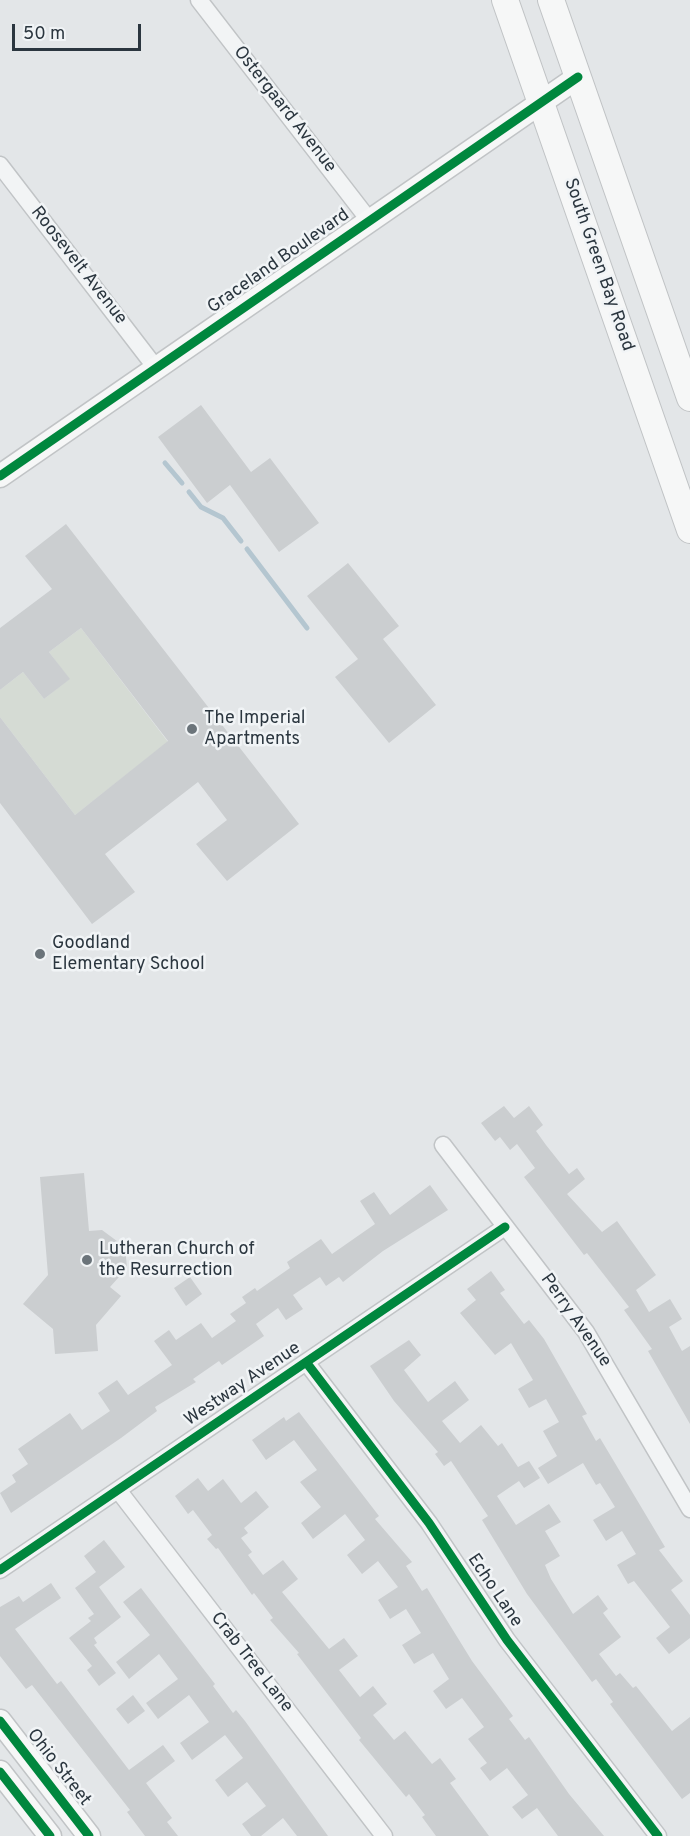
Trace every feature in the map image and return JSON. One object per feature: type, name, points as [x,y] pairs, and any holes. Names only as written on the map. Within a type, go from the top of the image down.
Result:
[{"type":"main road","name":"South Green Bay Road","points":[[505,0],[690,530]]},
{"type":"main road","points":[[550,0],[690,398]]},
{"type":"street","name":"Ostergaard Avenue","points":[[199,0],[369,220]]},
{"type":"street","name":"Graceland Boulevard","points":[[0,476],[578,77]]},
{"type":"street","name":"Roosevelt Avenue","points":[[0,165],[156,368]]},
{"type":"street","name":"Perry Avenue","points":[[443,1145],[586,1332],[690,1509]]},
{"type":"street","name":"Westway Avenue","points":[[0,1570],[505,1227]]},
{"type":"street","name":"Echo Lane","points":[[306,1362],[429,1523],[507,1640],[658,1836]]},
{"type":"street","name":"Crab Tree Lane","points":[[118,1490],[384,1836]]},
{"type":"street","name":"Ohio Street","points":[[0,1721],[89,1836]]},
{"type":"street","points":[[0,1772],[50,1836]]},
{"type":"shaded area","points":[[81,628],[168,742],[75,815],[0,717],[0,690],[23,672],[44,699],[69,679],[49,652]]},
{"type":"building","points":[[201,405],[251,472],[270,458],[319,523],[279,552],[230,485],[207,503],[158,437]]},
{"type":"building","name":"The Imperial Apartments","points":[[66,524],[299,824],[227,881],[196,844],[227,820],[198,782],[105,854],[135,892],[92,924],[0,803],[0,717],[75,815],[168,741],[81,628],[49,652],[70,679],[44,699],[23,672],[0,690],[0,628],[52,589],[25,556]]},
{"type":"building","points":[[348,563],[399,626],[383,639],[436,705],[389,743],[335,677],[358,659],[307,596]]},
{"type":"building","points":[[504,1106],[514,1118],[529,1106],[543,1125],[536,1131],[546,1145],[569,1174],[577,1168],[585,1179],[567,1194],[602,1232],[617,1221],[656,1275],[636,1290],[649,1312],[670,1299],[682,1319],[669,1327],[682,1351],[690,1346],[690,1424],[648,1351],[652,1349],[624,1310],[629,1307],[587,1253],[584,1255],[524,1177],[535,1168],[517,1144],[510,1150],[500,1137],[495,1141],[481,1123]]},
{"type":"building","name":"Lutheran Church of the Resurrection","points":[[84,1173],[89,1231],[102,1230],[125,1247],[127,1268],[110,1287],[121,1296],[96,1325],[98,1351],[55,1354],[53,1329],[23,1304],[48,1275],[40,1177]]},
{"type":"building","points":[[430,1185],[448,1210],[383,1251],[343,1282],[339,1277],[326,1286],[320,1277],[293,1295],[303,1309],[286,1320],[278,1308],[256,1324],[264,1336],[222,1365],[219,1361],[193,1379],[196,1382],[155,1407],[157,1411],[121,1438],[11,1513],[0,1493],[16,1482],[12,1475],[28,1464],[18,1449],[70,1413],[82,1430],[110,1411],[98,1393],[117,1380],[128,1395],[172,1365],[154,1341],[169,1330],[176,1340],[201,1323],[212,1338],[236,1321],[230,1314],[246,1303],[242,1297],[255,1288],[257,1291],[290,1268],[287,1262],[321,1239],[332,1254],[375,1224],[360,1201],[374,1192],[390,1215]]},
{"type":"building","points":[[491,1271],[505,1290],[500,1293],[524,1324],[529,1320],[544,1339],[587,1414],[582,1416],[596,1441],[600,1438],[665,1547],[659,1550],[683,1581],[671,1590],[690,1615],[690,1638],[669,1654],[656,1638],[670,1627],[634,1581],[628,1584],[617,1565],[636,1554],[622,1531],[606,1541],[593,1520],[615,1507],[600,1483],[596,1485],[583,1463],[548,1484],[538,1468],[557,1456],[543,1431],[559,1422],[546,1399],[529,1408],[518,1389],[533,1380],[511,1343],[495,1355],[460,1313],[476,1300],[467,1289]]},
{"type":"building","points":[[190,1277],[202,1294],[186,1306],[174,1288]]},
{"type":"building","points":[[409,1340],[421,1355],[404,1370],[428,1402],[455,1381],[469,1400],[442,1421],[460,1443],[481,1425],[498,1446],[502,1443],[518,1467],[529,1461],[540,1478],[524,1488],[519,1481],[497,1496],[516,1525],[549,1504],[561,1522],[545,1531],[560,1556],[545,1565],[573,1614],[598,1595],[608,1609],[603,1613],[621,1637],[599,1654],[616,1676],[620,1673],[633,1688],[636,1686],[672,1731],[690,1717],[690,1793],[682,1799],[610,1704],[613,1702],[596,1679],[592,1682],[527,1594],[482,1520],[488,1516],[451,1461],[444,1466],[435,1454],[438,1452],[394,1401],[370,1366]]},
{"type":"building","points":[[299,1412],[379,1516],[375,1519],[412,1562],[406,1566],[422,1591],[427,1588],[472,1661],[513,1716],[509,1719],[525,1740],[529,1737],[569,1794],[604,1836],[558,1836],[537,1808],[522,1819],[512,1807],[528,1795],[507,1768],[490,1781],[480,1768],[487,1763],[468,1739],[484,1727],[462,1698],[446,1709],[433,1691],[449,1679],[433,1653],[414,1664],[402,1645],[421,1633],[406,1609],[390,1619],[378,1600],[398,1587],[378,1561],[362,1574],[347,1555],[365,1540],[345,1514],[313,1539],[301,1523],[321,1507],[300,1482],[317,1470],[294,1440],[266,1460],[252,1440],[284,1417],[286,1421]]},
{"type":"building","points":[[198,1478],[208,1491],[223,1479],[241,1503],[256,1491],[269,1507],[244,1528],[248,1533],[241,1538],[252,1552],[248,1555],[263,1575],[283,1560],[298,1579],[282,1592],[329,1649],[344,1638],[358,1656],[339,1670],[360,1697],[373,1686],[387,1704],[373,1715],[394,1740],[405,1731],[432,1764],[440,1758],[456,1779],[450,1783],[489,1836],[436,1836],[422,1817],[425,1815],[409,1794],[406,1797],[359,1740],[361,1738],[297,1654],[299,1653],[270,1620],[273,1618],[254,1593],[252,1595],[218,1548],[216,1549],[207,1539],[212,1535],[193,1510],[188,1514],[175,1496]]},
{"type":"building","points":[[104,1540],[125,1567],[99,1587],[121,1617],[94,1638],[97,1643],[94,1645],[116,1673],[99,1686],[87,1670],[92,1666],[69,1638],[91,1621],[88,1618],[94,1614],[75,1588],[96,1572],[84,1556]]},
{"type":"building","points":[[51,1583],[61,1598],[15,1629],[57,1684],[61,1681],[129,1770],[163,1745],[175,1761],[146,1783],[172,1818],[167,1822],[178,1836],[145,1836],[127,1812],[130,1810],[32,1685],[26,1689],[0,1656],[0,1607],[19,1596],[23,1602]]},
{"type":"building","points":[[141,1588],[215,1684],[213,1686],[233,1713],[236,1710],[245,1721],[328,1836],[297,1836],[283,1818],[261,1836],[251,1836],[242,1824],[266,1806],[247,1782],[228,1797],[215,1780],[243,1758],[225,1735],[192,1760],[180,1743],[209,1722],[189,1695],[158,1719],[146,1703],[178,1679],[159,1654],[129,1679],[116,1662],[150,1635],[123,1602]]},
{"type":"building","points":[[133,1695],[145,1711],[128,1724],[116,1709]]},
{"type":"waterway","points":[[165,463],[182,483]]},
{"type":"waterway","points":[[189,492],[201,507],[223,518],[241,541]]},
{"type":"waterway","points":[[247,549],[307,628]]},
{"type":"cycle path","points":[[0,476],[578,77]]},
{"type":"cycle path","points":[[0,1570],[505,1227]]},
{"type":"cycle path","points":[[306,1362],[429,1523],[507,1640],[658,1836]]},
{"type":"cycle path","points":[[0,1721],[89,1836]]},
{"type":"cycle path","points":[[0,1772],[50,1836]]},
{"type":"place","name":"The Imperial Apartments","points":[[192,729]]},
{"type":"place","name":"Goodland Elementary School","points":[[40,954]]},
{"type":"place","name":"Lutheran Church of the Resurrection","points":[[87,1260]]}]
